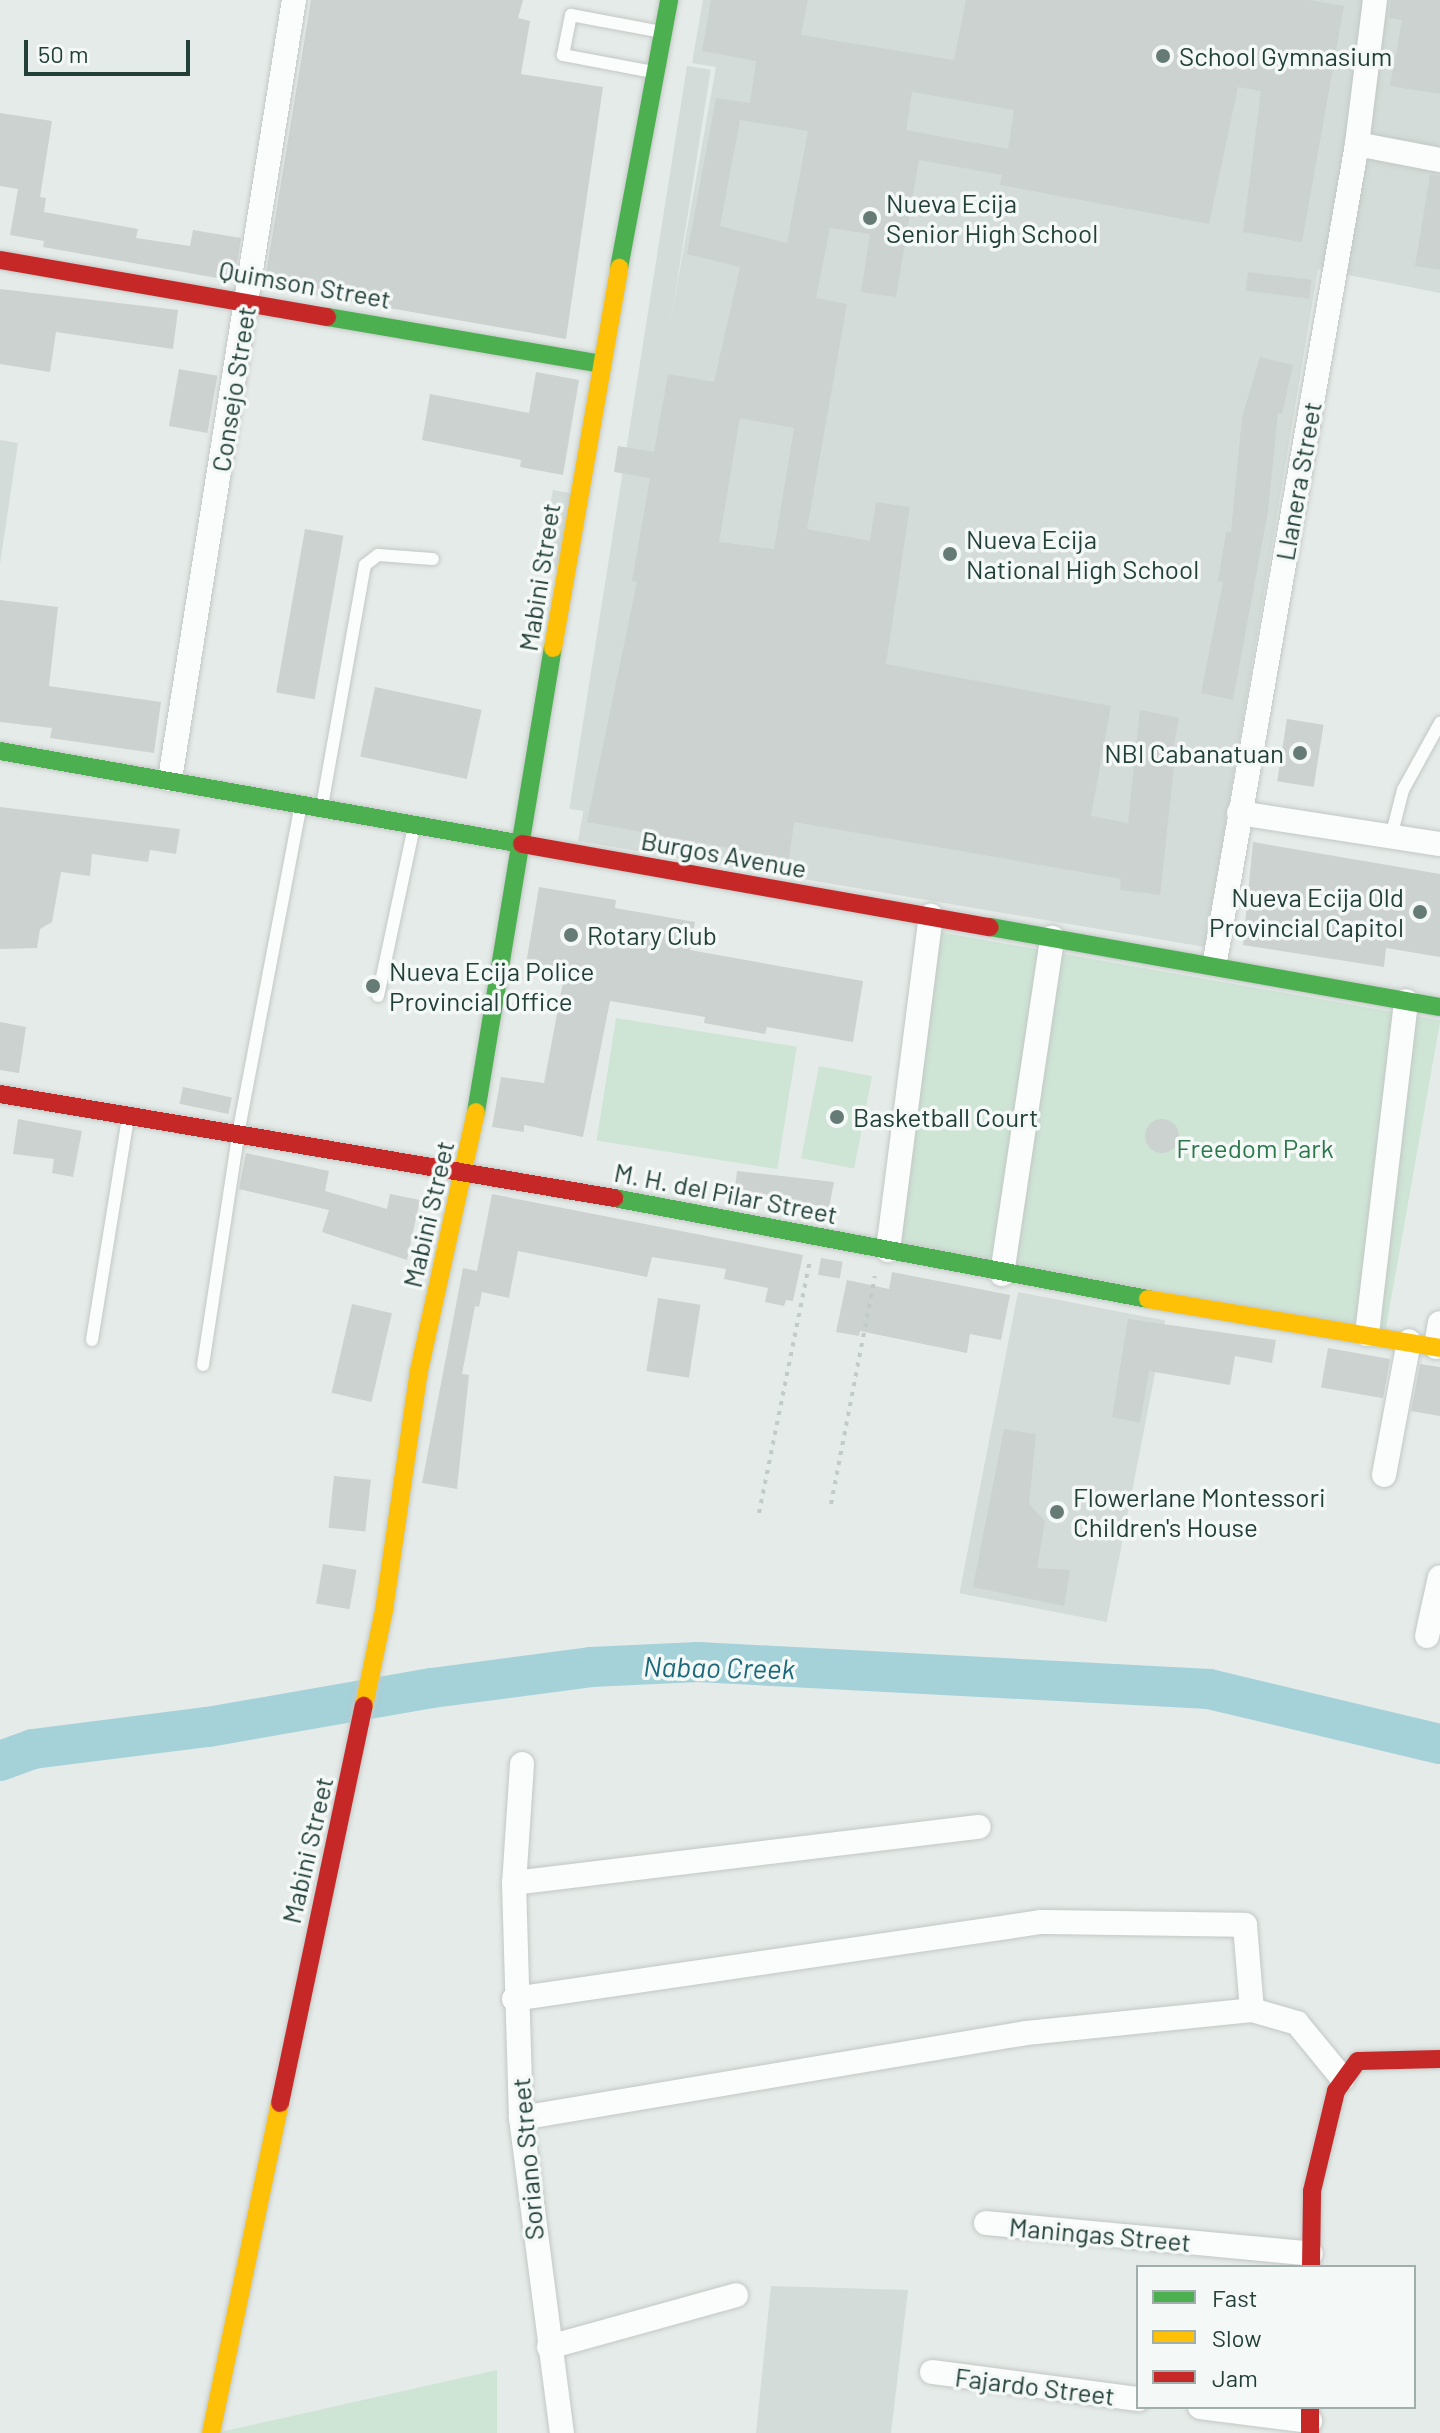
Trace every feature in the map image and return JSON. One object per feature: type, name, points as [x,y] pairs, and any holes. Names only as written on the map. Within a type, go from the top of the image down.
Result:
[{"type":"main road","name":"Mabini Street","points":[[211,2433],[384,1610],[419,1371],[466,1169],[601,364],[669,0]]},
{"type":"main road","name":"Quimson Street","points":[[0,260],[247,299],[601,364]]},
{"type":"main road","name":"Burgos Avenue","points":[[0,751],[301,802],[1440,1007]]},
{"type":"main road","name":"M. H. del Pilar Street","points":[[0,1094],[239,1129],[466,1169],[1002,1274],[1409,1341],[1439,1339]]},
{"type":"main road","points":[[1311,2261],[1319,2152],[1343,2079],[1358,2061],[1440,2059]]},
{"type":"street","name":"Consejo Street","points":[[170,779],[294,0]]},
{"type":"street","name":"Llanera Street","points":[[1215,961],[1357,144],[1375,0]]},
{"type":"street","points":[[1357,144],[1440,160]]},
{"type":"street","points":[[1239,813],[1440,844]]},
{"type":"street","points":[[884,1250],[931,916]]},
{"type":"street","points":[[1002,1274],[1052,938]]},
{"type":"street","points":[[1367,1334],[1406,1001]]},
{"type":"street","points":[[1384,1475],[1409,1341]]},
{"type":"street","points":[[1427,1636],[1440,1577]]},
{"type":"street","name":"Soriano Street","points":[[522,1764],[514,1883],[514,1999],[521,2118],[562,2433]]},
{"type":"street","points":[[514,1883],[979,1827]]},
{"type":"street","points":[[514,1999],[1057,1922],[1245,1925],[1252,2010]]},
{"type":"street","points":[[521,2118],[1026,2033],[1252,2010],[1297,2023],[1343,2079]]},
{"type":"street","name":"Maningas Street","points":[[986,2223],[1311,2261]]},
{"type":"street","points":[[549,2347],[736,2295]]},
{"type":"street","name":"Fajardo Street","points":[[932,2372],[1136,2399]]},
{"type":"street","points":[[1217,2409],[1310,2420]]},
{"type":"lane","points":[[654,72],[563,55],[571,15],[662,32]]},
{"type":"lane","points":[[322,806],[365,565],[378,555],[433,559]]},
{"type":"lane","points":[[1391,837],[1403,790],[1440,723]]},
{"type":"lane","points":[[203,1365],[239,1129],[301,802]]},
{"type":"lane","points":[[378,996],[414,824]]},
{"type":"lane","points":[[92,1340],[128,1114]]},
{"type":"path","points":[[759,1513],[815,1238]]},
{"type":"path","points":[[831,1504],[884,1250]]},
{"type":"shaded area","name":"Nueva Ecija National High School","points":[[703,0],[1440,0],[1440,293],[1318,269],[1205,947],[578,841],[716,67],[692,63]]},
{"type":"shaded area","points":[[687,66],[711,70],[593,812],[569,809]]},
{"type":"shaded area","points":[[0,440],[18,443],[0,564]]},
{"type":"shaded area","points":[[553,490],[573,494],[558,569],[538,566]]},
{"type":"shaded area","name":"Flowerlane Montessori Children's House","points":[[1018,1292],[1165,1321],[1107,1622],[959,1593]]},
{"type":"shaded area","points":[[771,2286],[908,2290],[891,2433],[756,2433]]},
{"type":"green space","name":"Freedom Park","points":[[939,932],[1440,1020],[1385,1332],[884,1243]]},
{"type":"green space","points":[[616,1018],[797,1047],[777,1169],[597,1140]]},
{"type":"green space","name":"Basketball Court","points":[[819,1066],[872,1076],[854,1169],[801,1158]]},
{"type":"green space","points":[[497,2370],[497,2433],[216,2433]]},
{"type":"building","points":[[311,0],[523,0],[518,18],[530,21],[521,74],[603,87],[566,339],[264,286]]},
{"type":"building","points":[[711,0],[808,0],[801,35],[954,60],[966,0],[1310,0],[1344,6],[1302,242],[1243,232],[1261,91],[1238,87],[1209,224],[1000,185],[1002,175],[919,160],[896,297],[861,292],[870,234],[830,228],[816,298],[847,304],[807,529],[870,541],[876,502],[910,507],[886,664],[1111,706],[1091,816],[1128,823],[1140,710],[1179,718],[1170,766],[1174,767],[1160,895],[1120,890],[1121,879],[794,822],[789,859],[587,822],[637,582],[632,581],[650,478],[614,472],[618,446],[654,452],[668,374],[714,382],[740,267],[687,254],[716,98],[750,103],[756,61],[702,51]],"holes":[[[912,92],[1014,110],[1008,149],[906,130]],[[740,120],[808,131],[787,243],[720,226]],[[740,418],[794,428],[774,549],[719,542]]]},
{"type":"building","points":[[1391,0],[1440,0],[1440,94],[1390,86],[1402,20],[1389,18]]},
{"type":"building","points":[[0,113],[52,121],[40,197],[46,198],[44,212],[138,229],[136,238],[190,246],[193,230],[241,238],[234,281],[43,247],[44,241],[10,235],[18,189],[0,186]]},
{"type":"building","points":[[1430,175],[1440,176],[1440,270],[1415,266]]},
{"type":"building","points":[[1248,272],[1312,280],[1309,299],[1246,291]]},
{"type":"building","points":[[0,289],[178,310],[173,349],[56,332],[50,372],[0,364]]},
{"type":"building","points":[[1260,357],[1293,365],[1282,414],[1278,413],[1268,511],[1233,700],[1201,693],[1223,582],[1218,581],[1226,532],[1231,532],[1242,417]]},
{"type":"building","points":[[179,369],[217,376],[207,433],[169,426]]},
{"type":"building","points":[[536,372],[579,380],[563,475],[520,467],[521,460],[422,440],[430,394],[529,413]]},
{"type":"building","points":[[305,529],[343,536],[315,699],[276,692]]},
{"type":"building","points":[[0,600],[58,607],[49,686],[161,702],[154,753],[50,738],[52,728],[0,722]]},
{"type":"building","points":[[375,687],[482,710],[467,779],[360,756]]},
{"type":"building","name":"NBI Cabanatuan","points":[[1287,719],[1324,725],[1314,787],[1277,781]]},
{"type":"building","points":[[0,807],[180,829],[176,854],[150,850],[148,862],[92,854],[90,876],[61,872],[52,922],[40,929],[37,948],[0,949]]},
{"type":"building","points":[[1253,842],[1440,874],[1440,957],[1386,948],[1384,967],[1243,945]]},
{"type":"building","points":[[539,887],[616,900],[615,908],[695,922],[690,950],[863,981],[853,1042],[767,1027],[765,1034],[704,1023],[705,1017],[610,1001],[583,1137],[524,1125],[524,1132],[492,1127],[501,1077],[544,1083],[564,977],[525,970]]},
{"type":"building","points":[[0,1022],[26,1027],[19,1073],[0,1070]]},
{"type":"building","points":[[183,1087],[232,1097],[228,1114],[179,1104]]},
{"type":"building","points":[[18,1119],[82,1131],[73,1177],[52,1173],[54,1159],[13,1154]]},
{"type":"building","points":[[1162,1119],[1174,1124],[1179,1136],[1174,1148],[1162,1153],[1150,1148],[1145,1136],[1150,1124]]},
{"type":"building","points":[[246,1153],[329,1171],[325,1191],[387,1209],[390,1194],[420,1200],[407,1260],[322,1232],[329,1210],[239,1189]]},
{"type":"building","points":[[737,1171],[834,1182],[829,1208],[735,1188]]},
{"type":"building","points":[[492,1194],[803,1255],[793,1301],[786,1300],[784,1306],[765,1302],[768,1288],[724,1279],[726,1269],[652,1257],[647,1277],[518,1251],[509,1298],[482,1292],[479,1307],[475,1306],[462,1374],[469,1375],[457,1489],[422,1483],[463,1268],[477,1271]]},
{"type":"building","points":[[821,1258],[843,1262],[840,1279],[818,1275]]},
{"type":"building","points":[[892,1272],[1010,1295],[1001,1340],[970,1334],[967,1353],[860,1331],[859,1336],[836,1332],[847,1280],[889,1289]]},
{"type":"building","points":[[658,1298],[700,1305],[689,1378],[646,1371]]},
{"type":"building","points":[[352,1304],[392,1313],[371,1402],[332,1393]]},
{"type":"building","points":[[1128,1319],[1276,1340],[1272,1363],[1235,1356],[1230,1385],[1149,1371],[1140,1423],[1112,1417]]},
{"type":"building","points":[[1328,1348],[1390,1359],[1383,1398],[1321,1387]]},
{"type":"building","points":[[1420,1364],[1440,1367],[1440,1416],[1411,1411]]},
{"type":"building","points":[[1004,1429],[1036,1434],[1029,1504],[1045,1521],[1037,1568],[1070,1570],[1064,1606],[973,1587]]},
{"type":"building","points":[[334,1476],[371,1480],[365,1532],[329,1528]]},
{"type":"building","points":[[323,1564],[356,1570],[350,1609],[316,1603]]},
{"type":"waterway","name":"Nabao Creek","points":[[0,1761],[33,1749],[208,1727],[432,1688],[591,1667],[698,1662],[1209,1689],[1440,1744]]},
{"type":"traffic: fast","points":[[619,268],[669,0]]},
{"type":"traffic: fast","points":[[327,317],[601,364]]},
{"type":"traffic: fast","points":[[476,1112],[553,648]]},
{"type":"traffic: fast","points":[[0,751],[522,844]]},
{"type":"traffic: fast","points":[[990,927],[1440,1007]]},
{"type":"traffic: fast","points":[[614,1198],[1148,1299]]},
{"type":"traffic: slow","points":[[553,648],[619,268]]},
{"type":"traffic: slow","points":[[364,1706],[384,1610],[419,1371],[476,1112]]},
{"type":"traffic: slow","points":[[1148,1299],[1440,1348]]},
{"type":"traffic: slow","points":[[211,2433],[280,2103]]},
{"type":"traffic: jam","points":[[0,260],[327,317]]},
{"type":"traffic: jam","points":[[522,844],[990,927]]},
{"type":"traffic: jam","points":[[0,1094],[614,1198]]},
{"type":"traffic: jam","points":[[280,2103],[364,1706]]},
{"type":"traffic: jam","points":[[1311,2265],[1312,2191],[1336,2091],[1358,2061],[1440,2059]]},
{"type":"traffic: jam","points":[[1310,2409],[1310,2433]]},
{"type":"place","name":"School Gymnasium","points":[[1163,56]]},
{"type":"place","name":"Nueva Ecija Senior High School","points":[[870,218]]},
{"type":"place","name":"Nueva Ecija National High School","points":[[950,554]]},
{"type":"place","name":"NBI Cabanatuan","points":[[1300,753]]},
{"type":"place","name":"Nueva Ecija Old Provincial Capitol","points":[[1420,912]]},
{"type":"place","name":"Rotary Club","points":[[571,935]]},
{"type":"place","name":"Nueva Ecija Police Provincial Office","points":[[373,986]]},
{"type":"place","name":"Basketball Court","points":[[837,1117]]},
{"type":"place","name":"Flowerlane Montessori Children's House","points":[[1057,1512]]}]
